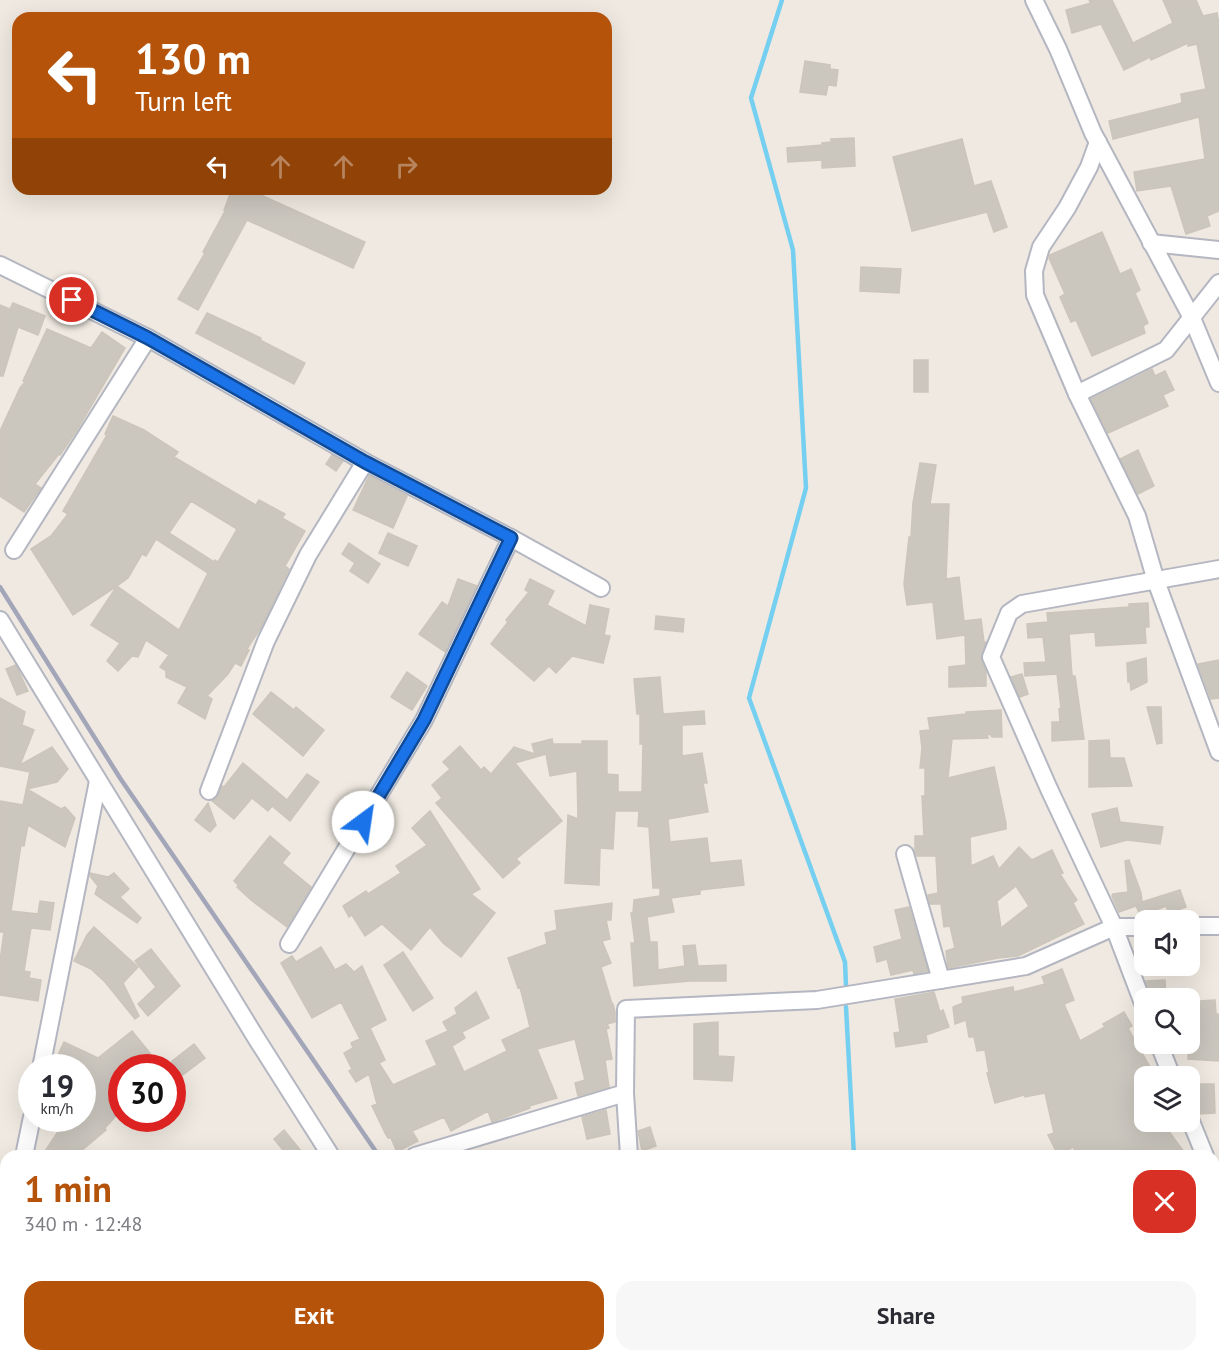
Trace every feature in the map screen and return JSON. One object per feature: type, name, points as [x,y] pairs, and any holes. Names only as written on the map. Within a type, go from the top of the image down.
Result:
[{"type":"street","points":[[1034,0],[1098,142],[1192,318],[1219,383]]},
{"type":"street","points":[[1098,142],[1084,177],[1041,247],[1034,271],[1035,295],[1077,394],[1137,516],[1156,581],[1219,752]]},
{"type":"street","points":[[1151,243],[1219,250]]},
{"type":"street","points":[[0,265],[148,338],[365,462],[601,588]]},
{"type":"street","points":[[1077,394],[1166,350],[1219,283]]},
{"type":"street","points":[[14,550],[148,338]]},
{"type":"street","points":[[209,791],[266,641],[308,555],[365,462]]},
{"type":"street","points":[[289,944],[424,720],[511,538]]},
{"type":"street","points":[[1137,988],[1114,927],[1049,789],[992,657],[1009,613],[1023,604],[1219,569]]},
{"type":"street","points":[[0,620],[251,1031],[327,1150]]},
{"type":"street","points":[[44,1054],[98,781]]},
{"type":"street","points":[[905,854],[941,980]]},
{"type":"street","points":[[1200,926],[1219,926]]},
{"type":"street","points":[[629,1150],[625,1093],[626,1009],[817,1000],[941,980],[1026,966],[1114,927],[1134,927]]},
{"type":"street","points":[[435,1150],[625,1093]]},
{"type":"street","points":[[25,1150],[29,1132]]},
{"type":"street","points":[[1195,1132],[1203,1150]]},
{"type":"building","points":[[1089,0],[1112,0],[1133,43],[1173,23],[1163,0],[1196,0],[1203,16],[1217,13],[1219,23],[1219,211],[1207,216],[1210,226],[1186,234],[1171,186],[1137,191],[1134,172],[1205,159],[1199,117],[1113,139],[1109,121],[1182,103],[1181,94],[1206,89],[1197,44],[1188,46],[1188,43],[1151,60],[1150,57],[1124,70],[1101,24],[1072,33],[1066,10],[1091,3]]},
{"type":"building","points":[[805,61],[830,65],[830,69],[838,70],[836,86],[828,85],[826,95],[800,92]]},
{"type":"building","points":[[854,138],[855,166],[822,168],[822,160],[788,162],[787,148],[822,145],[822,143],[831,142],[831,139]]},
{"type":"building","points":[[962,139],[974,186],[991,181],[1007,227],[994,232],[987,212],[912,231],[893,157]]},
{"type":"building","points":[[230,195],[261,195],[365,242],[353,268],[247,220],[198,310],[178,299],[205,253],[203,252]]},
{"type":"building","points":[[1102,232],[1120,274],[1131,269],[1140,290],[1135,293],[1148,323],[1143,326],[1145,333],[1092,356],[1076,320],[1071,322],[1060,297],[1065,294],[1049,258],[1050,255]]},
{"type":"building","points":[[861,267],[901,269],[899,293],[860,291]]},
{"type":"building","points":[[13,303],[45,316],[38,335],[18,327],[3,376],[0,376],[0,305],[10,309]]},
{"type":"building","points":[[207,313],[261,338],[260,340],[305,363],[294,384],[196,333]]},
{"type":"building","points":[[47,329],[91,348],[102,332],[125,348],[77,430],[60,455],[35,484],[41,488],[24,512],[0,496],[0,431],[25,382],[23,381]]},
{"type":"building","points":[[914,360],[928,360],[928,392],[914,392]]},
{"type":"building","points":[[1152,369],[1155,376],[1165,371],[1174,390],[1163,395],[1168,406],[1108,433],[1091,399]]},
{"type":"building","points":[[113,416],[144,430],[178,452],[174,457],[256,505],[259,500],[285,514],[282,518],[305,531],[285,566],[289,569],[262,626],[247,649],[249,650],[241,666],[235,663],[207,696],[212,699],[205,719],[178,703],[187,687],[166,677],[166,671],[160,667],[169,655],[146,640],[138,657],[132,656],[118,671],[107,661],[120,643],[91,625],[117,586],[73,615],[31,549],[51,536],[68,514],[63,511],[107,435],[105,434]],"holes":[[[191,501],[237,529],[218,562],[215,560],[214,562],[169,533]],[[156,539],[208,573],[179,630],[117,586],[128,578],[142,554],[146,556]]]},
{"type":"building","points":[[1138,450],[1154,486],[1138,494],[1120,459]]},
{"type":"building","points":[[332,455],[343,461],[336,471],[326,464]]},
{"type":"building","points":[[920,463],[936,465],[930,504],[949,504],[946,579],[959,577],[964,621],[981,619],[984,642],[986,642],[981,658],[986,672],[986,686],[949,687],[949,667],[966,665],[965,635],[937,639],[933,602],[907,605],[904,584]]},
{"type":"building","points":[[369,476],[407,496],[393,528],[353,510]]},
{"type":"building","points":[[388,533],[417,546],[408,566],[379,553]]},
{"type":"building","points":[[349,543],[380,564],[368,583],[350,571],[355,563],[342,554]]},
{"type":"building","points":[[458,579],[477,586],[445,652],[419,634],[442,602],[448,606]]},
{"type":"building","points":[[530,579],[554,591],[547,605],[586,626],[590,605],[609,609],[604,635],[610,636],[603,663],[572,656],[556,673],[549,666],[534,681],[491,644],[508,622],[506,620],[529,592],[525,590]]},
{"type":"building","points":[[1148,603],[1149,627],[1145,627],[1146,643],[1096,646],[1095,632],[1069,634],[1072,676],[1075,676],[1084,739],[1052,741],[1052,722],[1060,722],[1059,709],[1061,708],[1057,674],[1025,676],[1024,663],[1046,662],[1043,637],[1028,638],[1027,624],[1048,622],[1047,613],[1129,607],[1129,604]]},
{"type":"building","points":[[656,616],[684,619],[683,632],[655,629]]},
{"type":"building","points":[[1146,658],[1147,682],[1131,690],[1127,663]]},
{"type":"building","points":[[1219,660],[1219,698],[1211,699],[1198,664]]},
{"type":"building","points":[[16,665],[28,691],[17,695],[6,669]]},
{"type":"building","points":[[407,672],[427,686],[412,710],[391,697]]},
{"type":"building","points":[[1022,674],[1028,694],[1020,697],[1011,677]]},
{"type":"building","points":[[660,677],[663,714],[704,711],[705,724],[682,725],[682,756],[702,753],[707,783],[703,783],[708,812],[668,819],[670,842],[707,838],[710,863],[741,860],[744,885],[700,890],[700,894],[671,898],[674,912],[647,917],[650,942],[657,942],[658,970],[685,966],[683,946],[695,945],[698,966],[726,965],[726,981],[690,981],[634,986],[631,943],[635,943],[631,913],[633,913],[634,900],[660,896],[660,888],[653,888],[649,827],[638,826],[639,811],[615,811],[613,849],[600,848],[599,885],[565,883],[568,815],[578,819],[577,771],[550,776],[546,754],[515,763],[562,821],[516,859],[520,863],[503,878],[436,803],[442,798],[432,785],[450,769],[443,762],[460,746],[481,770],[484,767],[491,774],[514,747],[535,754],[532,744],[552,739],[553,744],[607,741],[607,774],[618,775],[618,792],[642,792],[643,744],[640,744],[640,714],[637,714],[634,679]]},
{"type":"building","points":[[271,692],[294,710],[296,707],[324,730],[303,756],[253,714]]},
{"type":"building","points":[[0,698],[25,712],[22,725],[34,730],[20,765],[52,747],[68,769],[57,782],[27,789],[61,809],[65,807],[75,818],[65,847],[28,825],[24,846],[21,845],[11,911],[38,914],[40,901],[54,903],[50,930],[31,928],[24,971],[30,972],[29,978],[41,980],[38,1001],[0,995],[0,961],[4,932],[0,932],[0,801],[23,805],[30,772],[0,766]]},
{"type":"building","points":[[1147,707],[1161,707],[1162,743],[1157,744]]},
{"type":"building","points":[[1001,710],[1002,737],[992,737],[990,734],[987,735],[988,738],[952,739],[948,778],[994,767],[1006,823],[1006,829],[970,837],[971,866],[993,856],[999,869],[1019,847],[1032,860],[1052,850],[1063,873],[1060,874],[1077,900],[1073,903],[1084,924],[1018,956],[948,968],[946,951],[955,948],[950,926],[944,927],[941,904],[930,904],[928,895],[938,893],[936,856],[917,856],[915,851],[915,836],[924,836],[922,796],[925,796],[925,768],[920,768],[922,748],[920,731],[930,730],[928,718],[966,714],[966,712]],"holes":[[[1016,886],[1029,906],[1001,928],[997,901]]]},
{"type":"building","points":[[1109,740],[1110,758],[1124,758],[1132,786],[1089,787],[1089,741]]},
{"type":"building","points":[[243,763],[287,800],[307,774],[319,782],[290,821],[272,806],[268,811],[252,798],[234,819],[212,801],[216,799],[222,786],[224,787]]},
{"type":"building","points":[[208,803],[216,825],[210,832],[195,820]]},
{"type":"building","points":[[1117,808],[1120,822],[1163,827],[1160,844],[1127,840],[1101,847],[1092,814]]},
{"type":"building","points":[[430,811],[480,889],[471,894],[495,913],[461,957],[443,943],[430,927],[411,950],[382,924],[365,936],[352,915],[349,917],[343,906],[366,891],[368,894],[401,873],[396,866],[427,845],[412,828]]},
{"type":"building","points":[[270,836],[290,853],[282,863],[311,887],[287,927],[251,900],[234,881]]},
{"type":"building","points":[[1129,860],[1142,902],[1180,890],[1186,907],[1178,910],[1168,910],[1166,906],[1156,910],[1138,910],[1136,906],[1119,912],[1112,896],[1128,892],[1125,861]]},
{"type":"building","points":[[90,873],[108,877],[114,873],[129,889],[120,897],[141,918],[137,923],[95,894],[98,886]]},
{"type":"building","points":[[612,903],[611,920],[606,920],[610,939],[602,941],[611,963],[601,967],[615,1012],[615,1022],[607,1024],[609,1028],[606,1029],[612,1059],[605,1060],[609,1087],[578,1096],[575,1083],[585,1080],[575,1039],[537,1049],[557,1098],[529,1106],[530,1108],[492,1122],[488,1111],[451,1131],[444,1117],[412,1131],[418,1141],[396,1150],[372,1106],[377,1104],[369,1074],[356,1082],[349,1071],[352,1069],[344,1053],[353,1048],[351,1043],[360,1039],[341,1002],[312,1018],[281,963],[292,956],[296,962],[321,947],[335,970],[346,964],[354,972],[362,966],[386,1020],[370,1028],[385,1060],[379,1063],[393,1085],[437,1065],[426,1041],[448,1031],[443,1022],[457,1014],[455,1008],[476,992],[489,1018],[462,1032],[465,1038],[452,1046],[464,1072],[507,1051],[502,1040],[530,1027],[520,987],[518,988],[508,958],[547,944],[545,933],[557,930],[555,911]]},
{"type":"building","points":[[909,907],[928,971],[914,974],[913,970],[891,975],[887,959],[877,962],[874,947],[902,939],[895,910]]},
{"type":"building","points":[[94,927],[138,967],[123,983],[139,1016],[135,1019],[105,982],[91,969],[74,961],[87,935]]},
{"type":"building","points":[[151,949],[180,986],[148,1016],[138,1004],[156,987],[135,961]]},
{"type":"building","points":[[403,952],[433,998],[413,1011],[384,965]]},
{"type":"building","points":[[1062,969],[1074,1000],[1064,1004],[1080,1041],[1105,1027],[1103,1024],[1124,1012],[1132,1026],[1128,1028],[1134,1039],[1134,1054],[1143,1054],[1149,1066],[1134,1066],[1134,1132],[1169,1132],[1183,1150],[1075,1150],[1073,1147],[1067,1150],[1056,1150],[1048,1135],[1054,1133],[1045,1093],[1025,1097],[1024,1095],[995,1103],[987,1073],[989,1073],[985,1050],[977,1051],[974,1037],[969,1037],[966,1020],[955,1024],[953,1007],[963,1003],[962,997],[1013,987],[1014,992],[1045,984],[1042,977]]},
{"type":"building","points":[[1165,980],[1165,988],[1149,988],[1146,981]]},
{"type":"building","points":[[934,992],[940,1012],[943,1010],[949,1027],[926,1035],[927,1042],[896,1047],[894,1033],[900,1032],[895,999]]},
{"type":"building","points":[[1215,1000],[1216,1014],[1219,1014],[1219,1061],[1188,1059],[1188,1054],[1200,1054],[1200,1001]]},
{"type":"building","points":[[718,1022],[718,1056],[734,1057],[732,1081],[694,1079],[694,1024]]},
{"type":"building","points":[[132,1031],[151,1054],[108,1054],[108,1125],[106,1130],[82,1150],[46,1150],[58,1132],[96,1132],[96,1057],[98,1058]]},
{"type":"building","points":[[64,1042],[90,1054],[58,1054]]},
{"type":"building","points":[[194,1044],[205,1058],[186,1072],[186,1054],[181,1054]]},
{"type":"building","points":[[1200,1084],[1214,1084],[1215,1113],[1200,1114]]},
{"type":"building","points":[[606,1110],[610,1134],[587,1139],[582,1117]]},
{"type":"building","points":[[650,1127],[656,1146],[642,1150],[638,1131]]},
{"type":"building","points":[[284,1130],[300,1150],[283,1150],[274,1139]]},
{"type":"waterway","points":[[782,0],[751,98],[793,250],[806,488],[749,698],[845,962],[846,986]]},
{"type":"waterway","points":[[846,1007],[854,1150]]},
{"type":"railway","points":[[0,587],[120,778],[375,1150]]},
{"type":"route","points":[[72,300],[148,338],[365,462],[511,538],[424,720],[363,822]]}]
